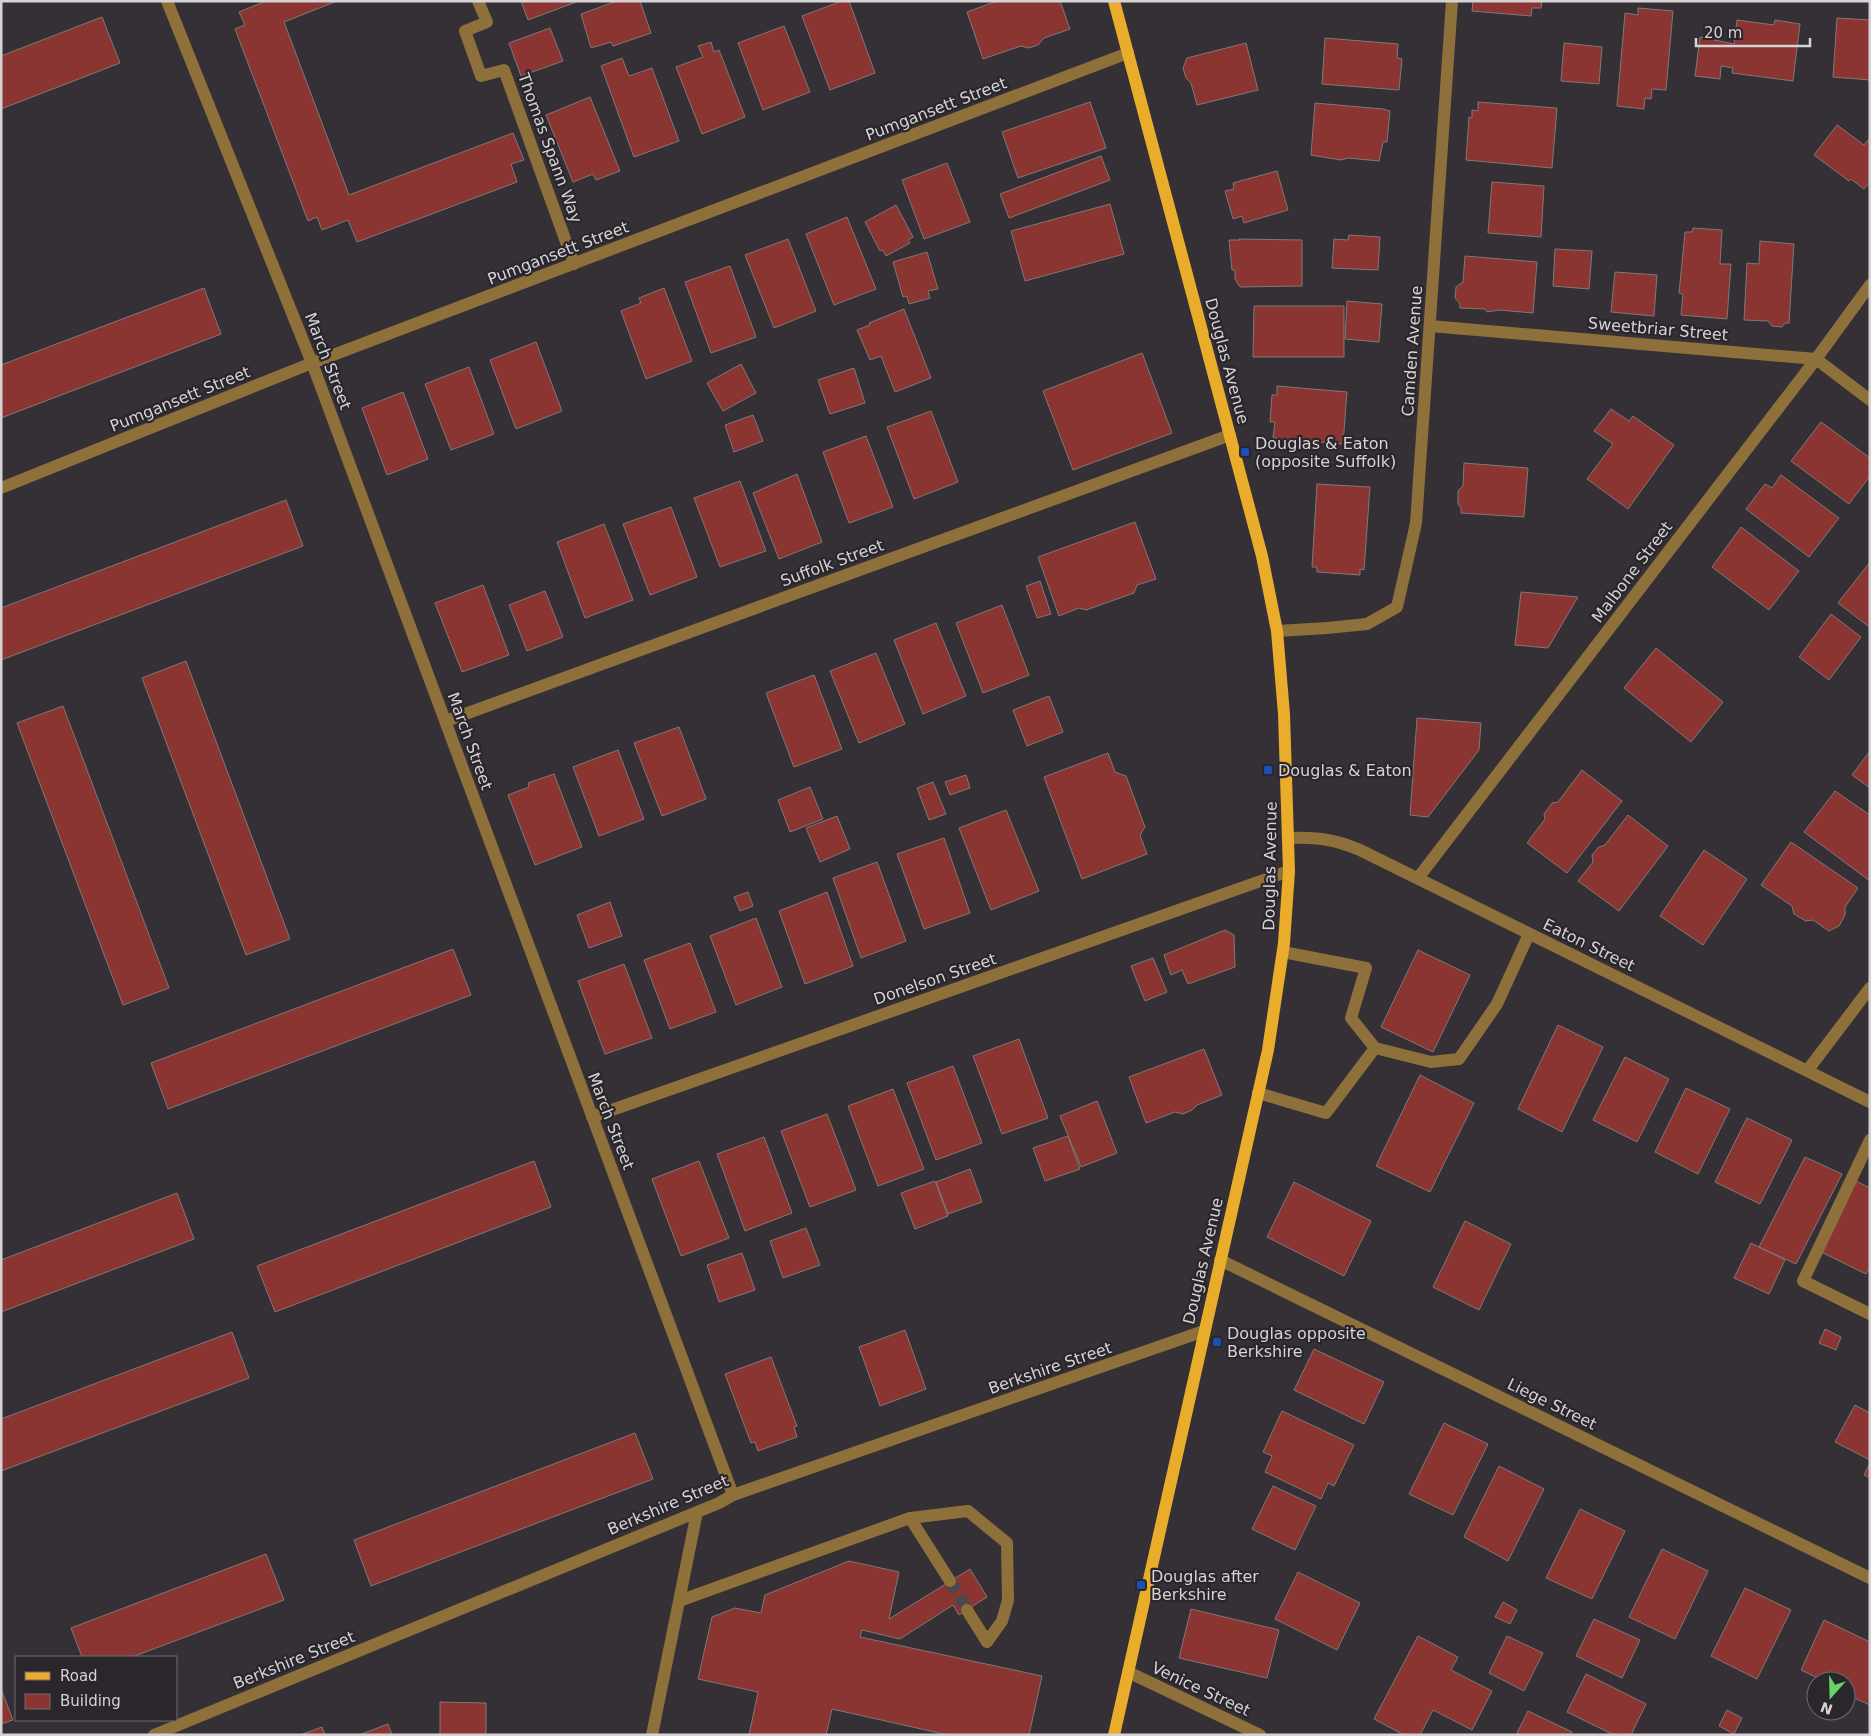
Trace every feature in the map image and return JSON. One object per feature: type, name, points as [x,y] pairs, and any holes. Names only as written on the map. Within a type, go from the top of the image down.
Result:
[{"type":"main road","name":"Douglas Avenue","points":[[1114,1],[1262,556],[1277,631],[1284,714],[1289,838],[1286,922],[1273,1023],[1114,1735]]},
{"type":"street","name":"March Street","points":[[167,1],[312,363],[733,1495]]},
{"type":"street","name":"Thomas Spann Way","points":[[478,1],[487,22],[465,31],[481,76],[504,70],[574,264]]},
{"type":"street","name":"Camden Avenue","points":[[1277,631],[1367,624],[1397,607],[1416,523],[1452,1]]},
{"type":"street","name":"Pumgansett Street","points":[[1,488],[312,363],[1128,53]]},
{"type":"street","name":"Malbone Street","points":[[1418,878],[1816,359],[1870,285]]},
{"type":"street","name":"Sweetbriar Street","points":[[1430,326],[1816,359]]},
{"type":"street","points":[[1816,359],[1870,400]]},
{"type":"street","name":"Suffolk Street","points":[[446,721],[1230,435]]},
{"type":"street","name":"Eaton Street","points":[[1289,838],[1309,837],[1335,840],[1360,850],[1870,1102]]},
{"type":"street","name":"Donelson Street","points":[[592,1117],[1289,871]]},
{"type":"street","points":[[1283,952],[1366,968],[1351,1018],[1375,1048],[1430,1062],[1459,1060],[1498,1004],[1529,934]]},
{"type":"street","points":[[1807,1071],[1870,988]]},
{"type":"street","points":[[1258,1093],[1326,1113],[1375,1048]]},
{"type":"street","points":[[1870,1140],[1802,1281],[1870,1314]]},
{"type":"street","name":"Liege Street","points":[[1220,1260],[1870,1578]]},
{"type":"street","name":"Berkshire Street","points":[[154,1735],[719,1503],[733,1495],[1204,1331]]},
{"type":"street","points":[[679,1602],[910,1518],[968,1511],[1007,1543],[1008,1600],[1002,1621],[988,1642],[967,1610]]},
{"type":"street","points":[[652,1735],[697,1512]]},
{"type":"street","points":[[910,1518],[950,1581]]},
{"type":"street","name":"Venice Street","points":[[1128,1672],[1260,1735]]},
{"type":"building","points":[[266,1],[337,1],[284,22],[349,195],[513,133],[524,160],[511,164],[517,182],[357,242],[348,220],[322,230],[317,217],[308,221],[235,29],[245,25],[239,12]]},
{"type":"building","points":[[521,1],[579,1],[528,20]]},
{"type":"building","points":[[617,1],[640,1],[651,33],[613,46],[611,42],[591,48],[581,14]]},
{"type":"building","points":[[842,1],[849,1],[875,73],[830,90],[802,16]]},
{"type":"building","points":[[997,1],[1060,1],[1070,29],[1044,38],[1038,45],[1029,48],[1021,46],[983,59],[967,12]]},
{"type":"building","points":[[1473,1],[1542,1],[1541,8],[1532,8],[1531,16],[1472,11]]},
{"type":"building","points":[[1638,8],[1673,11],[1666,90],[1652,89],[1651,99],[1645,98],[1644,109],[1617,106],[1625,13],[1638,15]]},
{"type":"building","points":[[102,17],[120,63],[1,109],[1,56]]},
{"type":"building","points":[[1837,18],[1870,20],[1870,80],[1833,77]]},
{"type":"building","points":[[1737,20],[1774,25],[1775,20],[1800,24],[1793,81],[1732,73],[1733,68],[1721,66],[1720,79],[1695,76],[1700,37],[1734,44]]},
{"type":"building","points":[[784,26],[810,92],[763,110],[738,43]]},
{"type":"building","points":[[550,28],[563,61],[521,76],[509,43]]},
{"type":"building","points":[[1325,38],[1398,44],[1397,58],[1402,59],[1399,90],[1322,84]]},
{"type":"building","points":[[711,42],[714,52],[719,50],[745,117],[702,134],[676,67],[703,57],[698,46]]},
{"type":"building","points":[[1246,43],[1258,90],[1197,105],[1191,83],[1186,78],[1183,68],[1187,58]]},
{"type":"building","points":[[1564,43],[1602,47],[1599,84],[1561,81]]},
{"type":"building","points":[[622,58],[629,76],[652,68],[679,141],[634,157],[601,66]]},
{"type":"building","points":[[590,97],[620,171],[596,180],[593,174],[573,182],[546,115]]},
{"type":"building","points":[[1090,102],[1106,148],[1018,178],[1002,132]]},
{"type":"building","points":[[1478,102],[1557,108],[1552,168],[1466,160],[1469,117],[1472,118],[1472,110],[1478,111]]},
{"type":"building","points":[[1315,103],[1390,111],[1387,142],[1383,142],[1379,161],[1348,158],[1341,160],[1311,155]]},
{"type":"building","points":[[1837,125],[1864,145],[1868,140],[1870,141],[1870,182],[1864,189],[1851,179],[1849,181],[1814,155]]},
{"type":"building","points":[[1101,156],[1110,180],[1009,218],[1000,194]]},
{"type":"building","points":[[947,163],[970,222],[924,239],[902,180]]},
{"type":"building","points":[[1277,171],[1288,210],[1244,223],[1242,216],[1233,219],[1225,191],[1234,189],[1233,183]]},
{"type":"building","points":[[1492,182],[1544,186],[1541,237],[1488,233]]},
{"type":"building","points":[[1110,204],[1124,254],[1025,281],[1011,231]]},
{"type":"building","points":[[896,205],[913,237],[908,240],[910,243],[886,256],[883,250],[880,251],[865,222]]},
{"type":"building","points":[[847,217],[876,289],[834,305],[806,234]]},
{"type":"building","points":[[1693,228],[1722,230],[1720,264],[1731,264],[1727,319],[1681,315],[1683,294],[1679,293],[1685,232],[1692,232]]},
{"type":"building","points":[[1349,235],[1380,237],[1378,270],[1332,268],[1334,239],[1348,240]]},
{"type":"building","points":[[788,239],[816,311],[774,328],[745,255]]},
{"type":"building","points":[[1229,240],[1302,240],[1302,286],[1240,287],[1235,279],[1235,270],[1232,270]]},
{"type":"building","points":[[1760,241],[1794,244],[1789,323],[1785,323],[1782,327],[1772,326],[1768,321],[1744,320],[1747,263],[1759,264]]},
{"type":"building","points":[[1555,249],[1592,251],[1589,289],[1553,286]]},
{"type":"building","points":[[927,252],[938,289],[928,291],[930,298],[909,304],[907,296],[903,297],[893,262]]},
{"type":"building","points":[[1465,256],[1537,262],[1533,313],[1499,310],[1487,312],[1485,309],[1460,308],[1460,304],[1455,298],[1456,287],[1463,282]]},
{"type":"building","points":[[730,266],[756,337],[711,353],[685,282]]},
{"type":"building","points":[[1615,272],[1657,275],[1654,316],[1611,312]]},
{"type":"building","points":[[204,288],[221,334],[1,418],[1,365]]},
{"type":"building","points":[[664,288],[692,361],[646,379],[621,311],[641,303],[639,298]]},
{"type":"building","points":[[1347,301],[1382,304],[1379,342],[1345,339]]},
{"type":"building","points":[[1254,306],[1344,306],[1344,357],[1253,357]]},
{"type":"building","points":[[904,309],[931,378],[895,392],[881,356],[870,360],[857,330]]},
{"type":"building","points":[[536,342],[562,411],[516,429],[490,360]]},
{"type":"building","points":[[1142,353],[1172,433],[1073,470],[1043,391]]},
{"type":"building","points":[[741,364],[756,393],[723,411],[707,383]]},
{"type":"building","points":[[469,367],[494,434],[451,450],[425,384]]},
{"type":"building","points":[[854,368],[865,403],[830,414],[818,380]]},
{"type":"building","points":[[1277,386],[1347,392],[1343,444],[1273,438],[1275,422],[1270,422],[1272,395],[1277,395]]},
{"type":"building","points":[[403,392],[428,459],[387,475],[362,408]]},
{"type":"building","points":[[1611,409],[1629,421],[1633,416],[1674,445],[1628,509],[1587,479],[1613,444],[1594,431]]},
{"type":"building","points":[[931,411],[958,482],[914,499],[887,427]]},
{"type":"building","points":[[753,415],[763,441],[734,452],[725,425]]},
{"type":"building","points":[[1821,422],[1870,458],[1870,476],[1849,504],[1791,461]]},
{"type":"building","points":[[866,436],[893,507],[849,523],[823,452]]},
{"type":"building","points":[[1464,463],[1528,468],[1524,517],[1461,513],[1461,508],[1458,504],[1458,491],[1463,486]]},
{"type":"building","points":[[797,474],[822,542],[779,559],[753,493]]},
{"type":"building","points":[[1781,475],[1839,518],[1809,557],[1746,509],[1765,484],[1772,488]]},
{"type":"building","points":[[740,481],[766,551],[720,567],[694,498]]},
{"type":"building","points":[[1317,484],[1370,487],[1364,570],[1360,569],[1360,575],[1317,572],[1317,567],[1312,567]]},
{"type":"building","points":[[286,500],[303,546],[1,660],[1,608]]},
{"type":"building","points":[[671,507],[697,577],[650,595],[623,524]]},
{"type":"building","points":[[1135,522],[1156,579],[1137,585],[1134,593],[1086,610],[1079,608],[1059,616],[1038,557]]},
{"type":"building","points":[[604,524],[633,600],[585,618],[557,542]]},
{"type":"building","points":[[1741,527],[1799,571],[1769,610],[1712,567]]},
{"type":"building","points":[[1870,562],[1870,625],[1868,626],[1838,603]]},
{"type":"building","points":[[1040,581],[1051,614],[1037,618],[1026,586]]},
{"type":"building","points":[[483,585],[509,655],[462,672],[435,603]]},
{"type":"building","points":[[545,591],[563,637],[527,651],[509,605]]},
{"type":"building","points":[[1521,592],[1578,597],[1548,648],[1515,645]]},
{"type":"building","points":[[1002,605],[1029,675],[983,693],[956,623]]},
{"type":"building","points":[[1831,614],[1861,637],[1829,680],[1799,657]]},
{"type":"building","points":[[936,623],[966,696],[923,714],[894,640]]},
{"type":"building","points":[[1656,648],[1723,702],[1691,742],[1624,688]]},
{"type":"building","points":[[876,653],[905,724],[859,743],[830,671]]},
{"type":"building","points":[[186,661],[290,939],[246,955],[142,678]]},
{"type":"building","points":[[814,675],[842,749],[794,767],[766,693]]},
{"type":"building","points":[[1049,696],[1063,732],[1027,746],[1013,710]]},
{"type":"building","points":[[63,706],[169,988],[123,1005],[17,723]]},
{"type":"building","points":[[1417,718],[1481,723],[1479,750],[1428,817],[1410,815]]},
{"type":"building","points":[[679,727],[706,799],[662,816],[634,743]]},
{"type":"building","points":[[618,750],[644,819],[599,836],[573,767]]},
{"type":"building","points":[[1870,751],[1870,788],[1852,775]]},
{"type":"building","points":[[1108,753],[1115,772],[1126,776],[1145,827],[1140,835],[1147,854],[1082,879],[1044,777]]},
{"type":"building","points":[[1582,770],[1622,801],[1567,873],[1527,843],[1545,819],[1544,814],[1552,803],[1558,802]]},
{"type":"building","points":[[554,774],[582,847],[535,865],[508,795],[529,787],[528,783]]},
{"type":"building","points":[[966,775],[970,788],[950,795],[945,782]]},
{"type":"building","points":[[933,782],[946,814],[929,820],[917,788]]},
{"type":"building","points":[[810,787],[823,819],[790,832],[778,800]]},
{"type":"building","points":[[1835,791],[1870,814],[1870,881],[1804,832]]},
{"type":"building","points":[[1006,810],[1039,891],[991,910],[959,828]]},
{"type":"building","points":[[1628,815],[1668,846],[1619,911],[1578,881],[1593,862],[1592,855],[1599,847],[1605,845]]},
{"type":"building","points":[[837,816],[850,849],[820,862],[806,828]]},
{"type":"building","points":[[944,838],[970,913],[924,929],[897,854]]},
{"type":"building","points":[[1791,842],[1858,888],[1845,907],[1845,915],[1839,926],[1829,931],[1813,920],[1806,921],[1794,914],[1792,906],[1761,885]]},
{"type":"building","points":[[1704,850],[1747,879],[1703,945],[1660,916]]},
{"type":"building","points":[[877,862],[906,941],[861,958],[833,878]]},
{"type":"building","points":[[748,892],[753,906],[740,911],[734,897]]},
{"type":"building","points":[[827,892],[853,966],[805,984],[779,911]]},
{"type":"building","points":[[610,902],[622,936],[589,948],[577,915]]},
{"type":"building","points":[[756,918],[782,987],[736,1005],[710,936]]},
{"type":"building","points":[[1225,930],[1234,935],[1235,967],[1188,984],[1182,970],[1171,975],[1164,955]]},
{"type":"building","points":[[690,943],[716,1012],[670,1029],[644,960]]},
{"type":"building","points":[[453,949],[471,995],[168,1109],[151,1063]]},
{"type":"building","points":[[1418,950],[1470,975],[1433,1052],[1381,1027]]},
{"type":"building","points":[[1153,958],[1167,992],[1145,1001],[1131,966]]},
{"type":"building","points":[[624,964],[652,1038],[605,1054],[578,981]]},
{"type":"building","points":[[1558,1025],[1603,1047],[1562,1132],[1518,1109]]},
{"type":"building","points":[[1019,1039],[1048,1118],[1002,1134],[973,1056]]},
{"type":"building","points":[[1204,1049],[1222,1095],[1197,1105],[1192,1110],[1183,1114],[1175,1112],[1146,1123],[1129,1077]]},
{"type":"building","points":[[1625,1057],[1669,1079],[1637,1142],[1593,1120]]},
{"type":"building","points":[[953,1066],[982,1143],[936,1160],[907,1083]]},
{"type":"building","points":[[1420,1075],[1474,1103],[1430,1192],[1376,1166]]},
{"type":"building","points":[[1686,1088],[1730,1109],[1698,1174],[1655,1152]]},
{"type":"building","points":[[893,1089],[924,1169],[878,1186],[848,1106]]},
{"type":"building","points":[[1097,1101],[1117,1153],[1081,1167],[1060,1116]]},
{"type":"building","points":[[827,1114],[856,1190],[810,1207],[781,1131]]},
{"type":"building","points":[[1747,1118],[1792,1140],[1760,1204],[1715,1182]]},
{"type":"building","points":[[1068,1136],[1080,1169],[1045,1181],[1033,1148]]},
{"type":"building","points":[[764,1137],[792,1213],[745,1231],[717,1154]]},
{"type":"building","points":[[1805,1157],[1842,1174],[1796,1264],[1759,1247]]},
{"type":"building","points":[[534,1161],[551,1207],[275,1312],[257,1266]]},
{"type":"building","points":[[699,1161],[729,1238],[681,1256],[652,1179]]},
{"type":"building","points":[[970,1169],[982,1202],[948,1214],[936,1182]]},
{"type":"building","points":[[1854,1180],[1870,1188],[1870,1267],[1866,1274],[1819,1251]]},
{"type":"building","points":[[935,1181],[948,1216],[915,1229],[901,1193]]},
{"type":"building","points":[[1294,1182],[1371,1221],[1344,1276],[1267,1237]]},
{"type":"building","points":[[177,1193],[194,1239],[1,1312],[1,1260]]},
{"type":"building","points":[[1465,1221],[1511,1244],[1479,1310],[1433,1287]]},
{"type":"building","points":[[806,1228],[820,1265],[783,1278],[770,1241]]},
{"type":"building","points":[[1751,1243],[1785,1260],[1769,1294],[1734,1278]]},
{"type":"building","points":[[742,1253],[755,1290],[719,1302],[707,1265]]},
{"type":"building","points":[[1825,1329],[1841,1337],[1836,1350],[1819,1343]]},
{"type":"building","points":[[905,1330],[926,1389],[880,1406],[859,1347]]},
{"type":"building","points":[[232,1332],[249,1378],[1,1471],[1,1419]]},
{"type":"building","points":[[1314,1349],[1384,1382],[1364,1424],[1294,1390]]},
{"type":"building","points":[[771,1357],[797,1426],[794,1427],[797,1437],[758,1451],[755,1442],[751,1443],[725,1374]]},
{"type":"building","points":[[1855,1405],[1870,1413],[1870,1460],[1835,1442]]},
{"type":"building","points":[[1282,1411],[1354,1445],[1334,1486],[1328,1483],[1321,1499],[1265,1472],[1272,1456],[1263,1452]]},
{"type":"building","points":[[1444,1423],[1488,1444],[1453,1515],[1409,1494]]},
{"type":"building","points":[[635,1433],[653,1479],[371,1586],[354,1540]]},
{"type":"building","points":[[1870,1463],[1870,1478],[1864,1475]]},
{"type":"building","points":[[1499,1466],[1544,1489],[1508,1561],[1464,1537]]},
{"type":"building","points":[[1273,1486],[1316,1506],[1295,1550],[1252,1529]]},
{"type":"building","points":[[1580,1509],[1625,1531],[1592,1599],[1546,1578]]},
{"type":"building","points":[[1662,1549],[1708,1571],[1675,1639],[1629,1617]]},
{"type":"building","points":[[266,1554],[284,1600],[135,1656],[82,1656],[71,1628]]},
{"type":"building","points":[[849,1561],[899,1572],[889,1619],[970,1569],[987,1597],[959,1615],[953,1605],[900,1639],[862,1630],[860,1637],[1042,1676],[1029,1735],[948,1735],[832,1709],[826,1735],[749,1735],[758,1692],[698,1679],[712,1617],[735,1608],[761,1613],[765,1595]]},
{"type":"building","points":[[1298,1572],[1360,1603],[1337,1650],[1275,1619]]},
{"type":"building","points":[[1745,1588],[1791,1610],[1757,1679],[1711,1656]]},
{"type":"building","points":[[1503,1602],[1517,1610],[1510,1624],[1495,1617]]},
{"type":"building","points":[[1191,1609],[1279,1630],[1267,1678],[1179,1658]]},
{"type":"building","points":[[1594,1619],[1640,1640],[1622,1678],[1576,1656]]},
{"type":"building","points":[[1824,1620],[1870,1642],[1870,1705],[1856,1699],[1856,1671],[1806,1672],[1801,1670]]},
{"type":"building","points":[[1418,1636],[1458,1657],[1451,1670],[1492,1691],[1472,1730],[1433,1710],[1420,1735],[1404,1735],[1374,1719]]},
{"type":"building","points":[[1507,1636],[1543,1653],[1524,1691],[1489,1673]]},
{"type":"building","points":[[1586,1674],[1646,1704],[1631,1735],[1614,1735],[1567,1712]]},
{"type":"building","points":[[1,1689],[13,1720],[1,1724]]},
{"type":"building","points":[[440,1702],[486,1703],[486,1735],[440,1735]]},
{"type":"building","points":[[1727,1710],[1742,1718],[1734,1734],[1719,1726]]},
{"type":"building","points":[[1528,1711],[1572,1732],[1571,1735],[1516,1735]]},
{"type":"building","points":[[388,1724],[392,1735],[359,1735]]},
{"type":"building","points":[[322,1727],[325,1735],[300,1735]]},
{"type":"tunnel","points":[[950,1581],[967,1610]]},
{"type":"place","name":"Douglas & Eaton (opposite Suffolk)","points":[[1245,452]]},
{"type":"place","name":"Douglas & Eaton","points":[[1268,770]]},
{"type":"place","name":"Douglas opposite Berkshire","points":[[1217,1342]]},
{"type":"place","name":"Douglas after Berkshire","points":[[1141,1585]]}]
